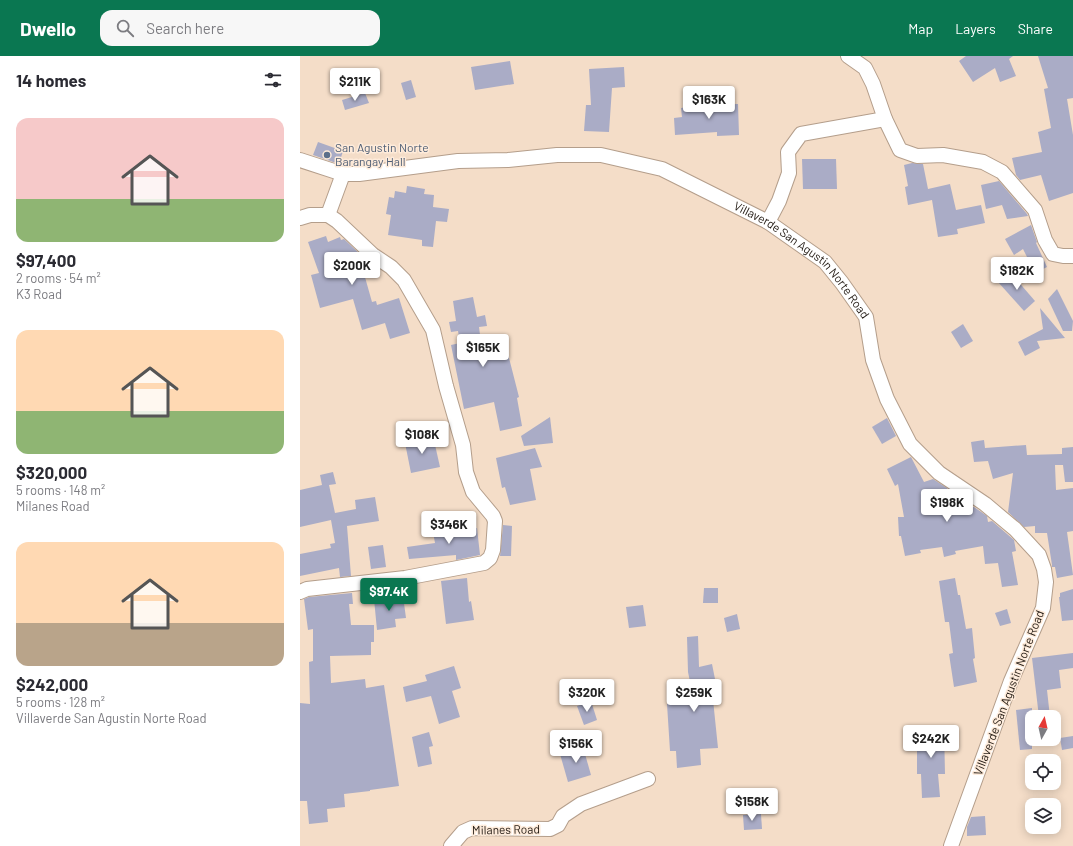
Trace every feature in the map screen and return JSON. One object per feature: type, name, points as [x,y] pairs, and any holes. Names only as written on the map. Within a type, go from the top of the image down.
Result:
[{"type":"street","points":[[848,56],[865,68],[900,150],[916,156],[944,155],[983,162],[1002,172],[1035,210],[1045,240],[1053,254],[1073,256]]},
{"type":"street","points":[[768,222],[779,201],[789,173],[788,152],[801,134],[886,119]]},
{"type":"street","name":"Villaverde San Agustin Norte Road","points":[[300,160],[343,174],[359,174],[458,161],[508,160],[557,155],[601,155],[662,169],[768,222],[825,262],[866,317],[873,360],[884,392],[910,444],[939,473],[985,504],[1015,529],[1039,555],[1044,569],[1046,582],[1042,608],[1012,681],[951,846]]},
{"type":"street","points":[[328,215],[343,174]]},
{"type":"street","points":[[300,218],[310,215],[328,215],[337,221],[373,255],[391,267],[404,280],[433,330],[462,445],[466,472],[473,492],[493,516],[495,521],[493,550],[490,558],[484,563],[405,578],[307,589],[300,592]]},
{"type":"street","name":"Milanes Road","points":[[451,846],[463,832],[472,828],[550,829],[558,825],[563,816],[581,804],[648,779]]},
{"type":"building","points":[[966,56],[1013,56],[1009,59],[1016,76],[1000,82],[995,68],[973,82],[959,61]]},
{"type":"building","points":[[1038,56],[1073,56],[1073,98],[1067,99],[1073,135],[1073,193],[1049,201],[1041,175],[1020,180],[1016,175],[1012,158],[1042,152],[1038,132],[1051,128],[1044,89],[1048,88]]},
{"type":"building","points":[[510,61],[514,84],[475,90],[471,67]]},
{"type":"building","points":[[624,67],[625,87],[612,88],[609,132],[584,131],[586,105],[591,105],[589,69]]},
{"type":"building","points":[[411,80],[416,97],[406,100],[401,83]]},
{"type":"building","points":[[365,93],[369,103],[345,110],[342,100]]},
{"type":"building","points":[[738,104],[739,135],[717,136],[717,132],[675,135],[674,118],[682,117],[681,108],[695,105]]},
{"type":"building","name":"San Agustin Norte Barangay Hall","points":[[318,142],[343,151],[339,164],[313,155]]},
{"type":"building","points":[[802,159],[836,159],[837,189],[803,189]]},
{"type":"building","points":[[912,163],[923,164],[928,189],[950,184],[956,210],[981,205],[985,223],[957,229],[958,234],[938,237],[932,200],[908,205],[905,187],[908,186],[904,165]]},
{"type":"building","points":[[999,181],[1028,216],[1007,219],[1002,205],[986,209],[981,185]]},
{"type":"building","points":[[407,186],[425,189],[424,194],[434,195],[433,207],[449,209],[447,222],[436,221],[433,247],[422,246],[422,240],[388,235],[391,215],[386,214],[389,197],[394,198],[395,191],[406,193]]},
{"type":"building","points":[[1031,225],[1037,242],[1036,243],[1047,267],[1035,273],[1023,249],[1014,255],[1005,239]]},
{"type":"building","points":[[326,236],[328,242],[340,237],[341,240],[344,239],[361,255],[359,256],[372,302],[376,301],[377,305],[399,298],[410,333],[390,339],[385,323],[362,330],[353,299],[320,308],[311,275],[319,273],[308,242]]},
{"type":"building","points":[[1010,272],[1035,301],[1024,311],[998,282]]},
{"type":"building","points":[[1057,289],[1073,321],[1072,331],[1063,331],[1048,299]]},
{"type":"building","points":[[473,297],[477,317],[485,315],[487,326],[479,327],[482,350],[486,349],[487,354],[507,350],[519,397],[517,398],[522,426],[500,431],[494,402],[464,409],[451,345],[460,343],[458,331],[451,332],[449,322],[456,321],[453,301]]},
{"type":"building","points":[[1040,308],[1065,338],[1037,341],[1040,348],[1025,356],[1018,342],[1043,329]]},
{"type":"building","points":[[963,324],[973,341],[961,348],[951,332]]},
{"type":"building","points":[[550,417],[553,443],[524,446],[521,436]]},
{"type":"building","points":[[887,418],[896,436],[882,444],[872,427]]},
{"type":"building","points":[[433,436],[440,467],[411,473],[405,443]]},
{"type":"building","points":[[984,440],[985,448],[1026,445],[1027,455],[1062,454],[1062,448],[1073,447],[1073,482],[1065,482],[1063,465],[1055,465],[1056,490],[1073,488],[1073,531],[1067,532],[1073,575],[1057,578],[1055,567],[1052,567],[1047,533],[1035,533],[1035,526],[1024,527],[1008,512],[1013,473],[993,479],[988,461],[974,462],[971,442]]},
{"type":"building","points":[[535,448],[542,467],[530,469],[536,500],[510,505],[505,487],[502,488],[496,458]]},
{"type":"building","points":[[911,457],[924,482],[933,479],[947,488],[952,512],[974,507],[987,516],[988,522],[992,521],[1014,540],[1016,551],[1012,552],[1018,585],[1002,587],[998,563],[985,564],[983,546],[955,551],[956,554],[944,557],[942,547],[920,550],[921,553],[905,556],[901,536],[899,536],[898,517],[904,517],[898,484],[895,486],[887,469]]},
{"type":"building","points":[[333,472],[336,484],[329,485],[335,513],[356,509],[355,500],[375,497],[379,521],[347,526],[351,576],[340,577],[339,568],[300,576],[300,554],[331,548],[330,544],[335,543],[331,520],[300,527],[300,490],[322,485],[320,475]]},
{"type":"building","points":[[503,525],[512,526],[511,556],[500,556]]},
{"type":"building","points":[[477,528],[480,555],[456,560],[456,555],[409,559],[407,547],[435,543],[433,532]]},
{"type":"building","points":[[383,545],[386,567],[371,569],[368,547]]},
{"type":"building","points":[[467,578],[469,602],[471,601],[474,620],[446,624],[441,581]]},
{"type":"building","points":[[955,578],[958,595],[960,595],[966,629],[972,628],[975,658],[973,659],[977,682],[954,687],[949,654],[953,653],[949,622],[945,622],[939,581]]},
{"type":"building","points":[[704,588],[718,588],[718,603],[703,603]]},
{"type":"building","points":[[1073,589],[1073,620],[1062,621],[1059,597],[1060,593]]},
{"type":"building","points":[[352,593],[353,604],[349,604],[351,625],[374,625],[374,642],[371,642],[371,655],[330,656],[331,683],[365,679],[366,688],[384,685],[399,786],[344,794],[345,807],[327,809],[328,822],[309,824],[307,801],[300,801],[300,703],[310,704],[309,662],[313,661],[313,629],[308,630],[304,599],[309,597]]},
{"type":"building","points":[[403,596],[406,618],[395,619],[396,627],[377,630],[374,599]]},
{"type":"building","points":[[643,605],[646,626],[629,628],[626,607]]},
{"type":"building","points":[[1007,609],[1011,623],[1000,626],[995,613]]},
{"type":"building","points":[[737,614],[740,629],[727,632],[724,618]]},
{"type":"building","points":[[698,636],[699,667],[712,664],[717,689],[712,690],[718,748],[700,749],[701,765],[677,768],[676,751],[670,751],[667,704],[694,701],[688,672],[687,637]]},
{"type":"building","points":[[1073,653],[1073,668],[1059,670],[1061,688],[1047,690],[1049,710],[1038,710],[1032,658]]},
{"type":"building","points":[[454,666],[461,688],[452,691],[460,717],[439,724],[431,696],[406,702],[403,687],[427,681],[425,675]]},
{"type":"building","points":[[591,701],[597,720],[584,725],[577,706]]},
{"type":"building","points":[[1032,708],[1032,710],[1025,710],[1025,746],[1032,746],[1032,749],[1020,750],[1016,710]]},
{"type":"building","points":[[917,726],[944,726],[945,774],[938,774],[940,797],[922,798],[921,774],[917,774]]},
{"type":"building","points":[[596,731],[601,749],[587,753],[582,735]]},
{"type":"building","points":[[429,732],[433,746],[429,747],[432,764],[418,767],[412,737]]},
{"type":"building","points":[[1073,736],[1073,748],[1062,750],[1061,738]]},
{"type":"building","points":[[583,747],[591,775],[568,782],[560,754]]},
{"type":"building","points":[[761,814],[762,829],[744,830],[743,815]]},
{"type":"building","points":[[985,816],[986,835],[967,836],[967,827],[971,817]]},
{"type":"place","name":"San Agustin Norte Barangay Hall","points":[[327,155]]}]
